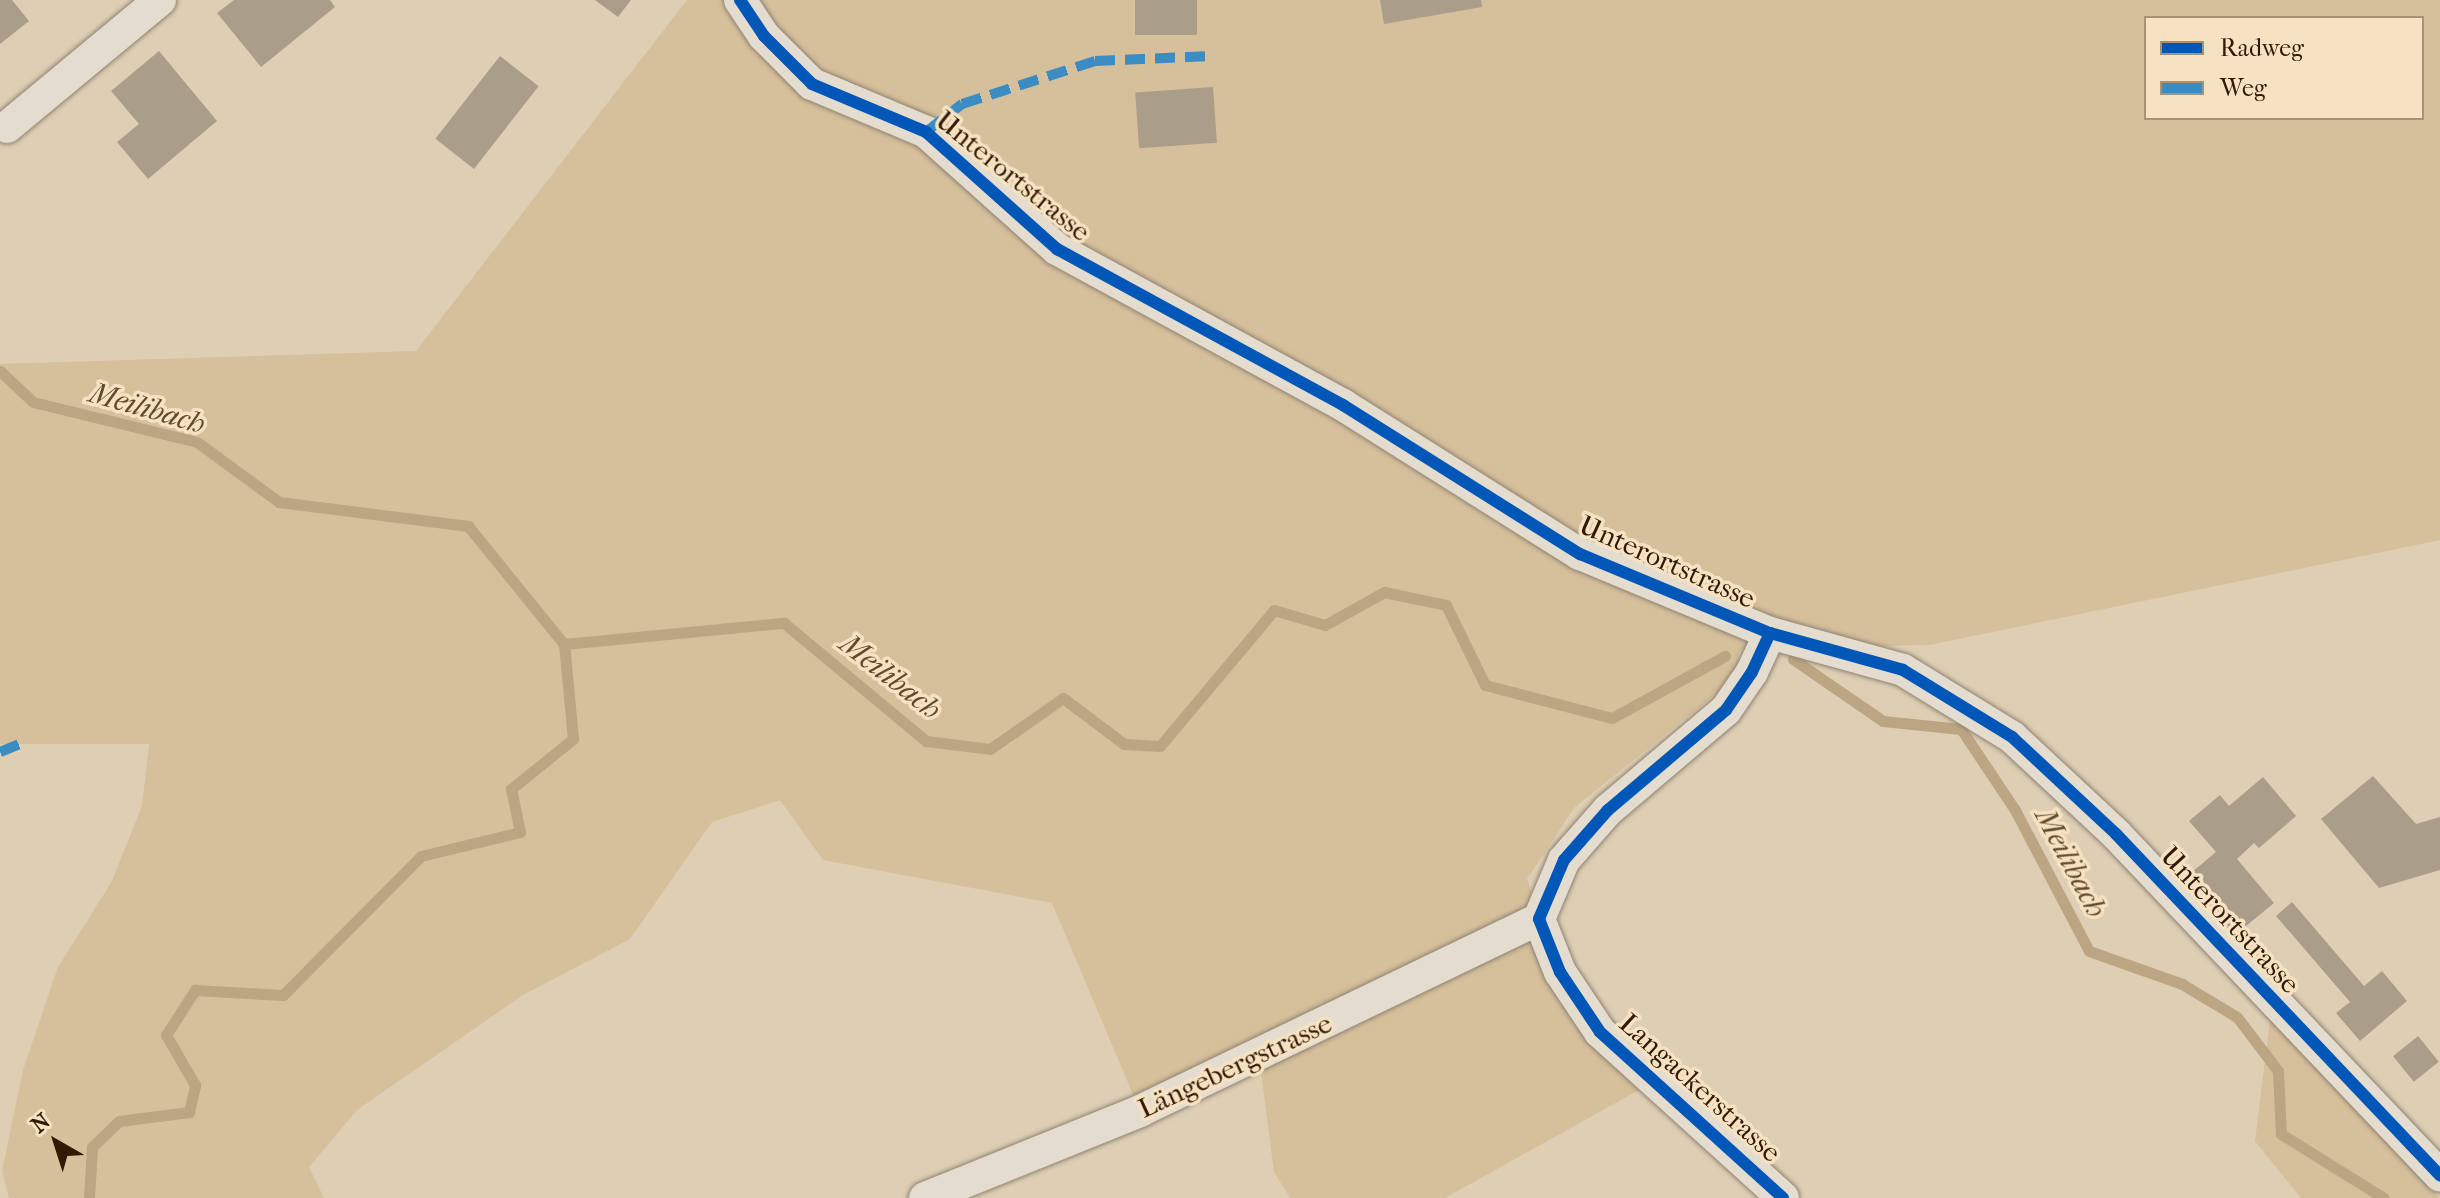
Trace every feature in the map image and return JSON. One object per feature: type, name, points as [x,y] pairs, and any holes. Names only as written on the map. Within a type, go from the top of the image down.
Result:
[{"type":"street","points":[[7,127],[160,0]]},
{"type":"street","name":"Unterortstrasse","points":[[740,0],[764,36],[812,84],[926,132],[1057,249],[1343,405],[1580,554],[1770,633],[1903,670],[2012,737],[2116,834],[2440,1176]]},
{"type":"street","points":[[1539,919],[1564,860],[1608,810],[1726,710],[1752,672],[1770,633]]},
{"type":"street","name":"Längebergstrasse","points":[[925,1198],[1180,1093],[1539,919]]},
{"type":"street","name":"Langackerstrasse","points":[[1539,919],[1560,972],[1600,1032],[1783,1198]]},
{"type":"shaded area","points":[[687,0],[2440,0],[2440,540],[1929,645],[1740,650],[1734,679],[1574,808],[1527,879],[1539,919],[1655,1081],[1445,1198],[1290,1198],[1274,1172],[1259,1057],[1140,1111],[1052,903],[823,860],[780,800],[712,822],[630,939],[523,995],[357,1110],[309,1167],[324,1198],[9,1198],[2,1171],[23,1070],[58,967],[111,883],[142,806],[149,744],[0,744],[0,364],[416,351]]},
{"type":"shaded area","points":[[2271,1012],[2439,1198],[2301,1198],[2255,1141]]},
{"type":"building","points":[[0,0],[12,0],[29,21],[0,44]]},
{"type":"building","points":[[234,0],[330,0],[335,7],[261,67],[217,13]]},
{"type":"building","points":[[595,0],[631,0],[618,17]]},
{"type":"building","points":[[1135,0],[1197,0],[1197,35],[1135,35]]},
{"type":"building","points":[[1380,0],[1481,0],[1482,7],[1384,24]]},
{"type":"building","points":[[159,51],[217,121],[148,179],[117,142],[139,124],[111,91]]},
{"type":"building","points":[[500,56],[539,86],[474,169],[435,139]]},
{"type":"building","points":[[1213,87],[1217,143],[1139,148],[1135,92]]},
{"type":"building","points":[[2373,776],[2416,824],[2440,817],[2440,870],[2379,888],[2321,819]]},
{"type":"building","points":[[2263,777],[2296,816],[2259,848],[2254,843],[2237,859],[2274,903],[2234,936],[2185,878],[2216,852],[2189,821],[2220,795],[2229,806]]},
{"type":"building","points":[[2292,902],[2364,986],[2382,971],[2407,1001],[2360,1041],[2336,1013],[2350,1002],[2276,916]]},
{"type":"building","points":[[2418,1036],[2439,1062],[2414,1082],[2393,1056]]},
{"type":"waterway","name":"Meilibach","points":[[0,371],[33,402],[197,442],[279,502],[468,526],[564,644],[784,623],[926,741],[990,749],[1063,698],[1124,744],[1160,746],[1274,610],[1325,625],[1384,592],[1446,605],[1485,685],[1612,718],[1725,656]]},
{"type":"waterway","points":[[89,1198],[92,1147],[119,1121],[189,1112],[195,1085],[166,1035],[195,990],[283,995],[421,856],[520,832],[511,789],[573,739],[564,644]]},
{"type":"waterway","name":"Meilibach","points":[[1793,659],[1883,721],[1961,729],[2015,810],[2089,951],[2182,984],[2237,1017],[2278,1071],[2281,1134],[2384,1198]]},
{"type":"marked path","points":[[926,132],[962,104],[1095,61],[1212,56]]},
{"type":"marked path","points":[[0,752],[20,744]]},
{"type":"cycle path","points":[[740,0],[764,36],[812,84],[926,132],[1057,249],[1343,405],[1580,554],[1770,633],[1903,670],[2012,737],[2116,834],[2440,1176]]},
{"type":"cycle path","points":[[1770,633],[1752,672],[1726,710],[1608,810],[1564,860],[1539,919],[1560,972],[1600,1032],[1783,1198]]}]
